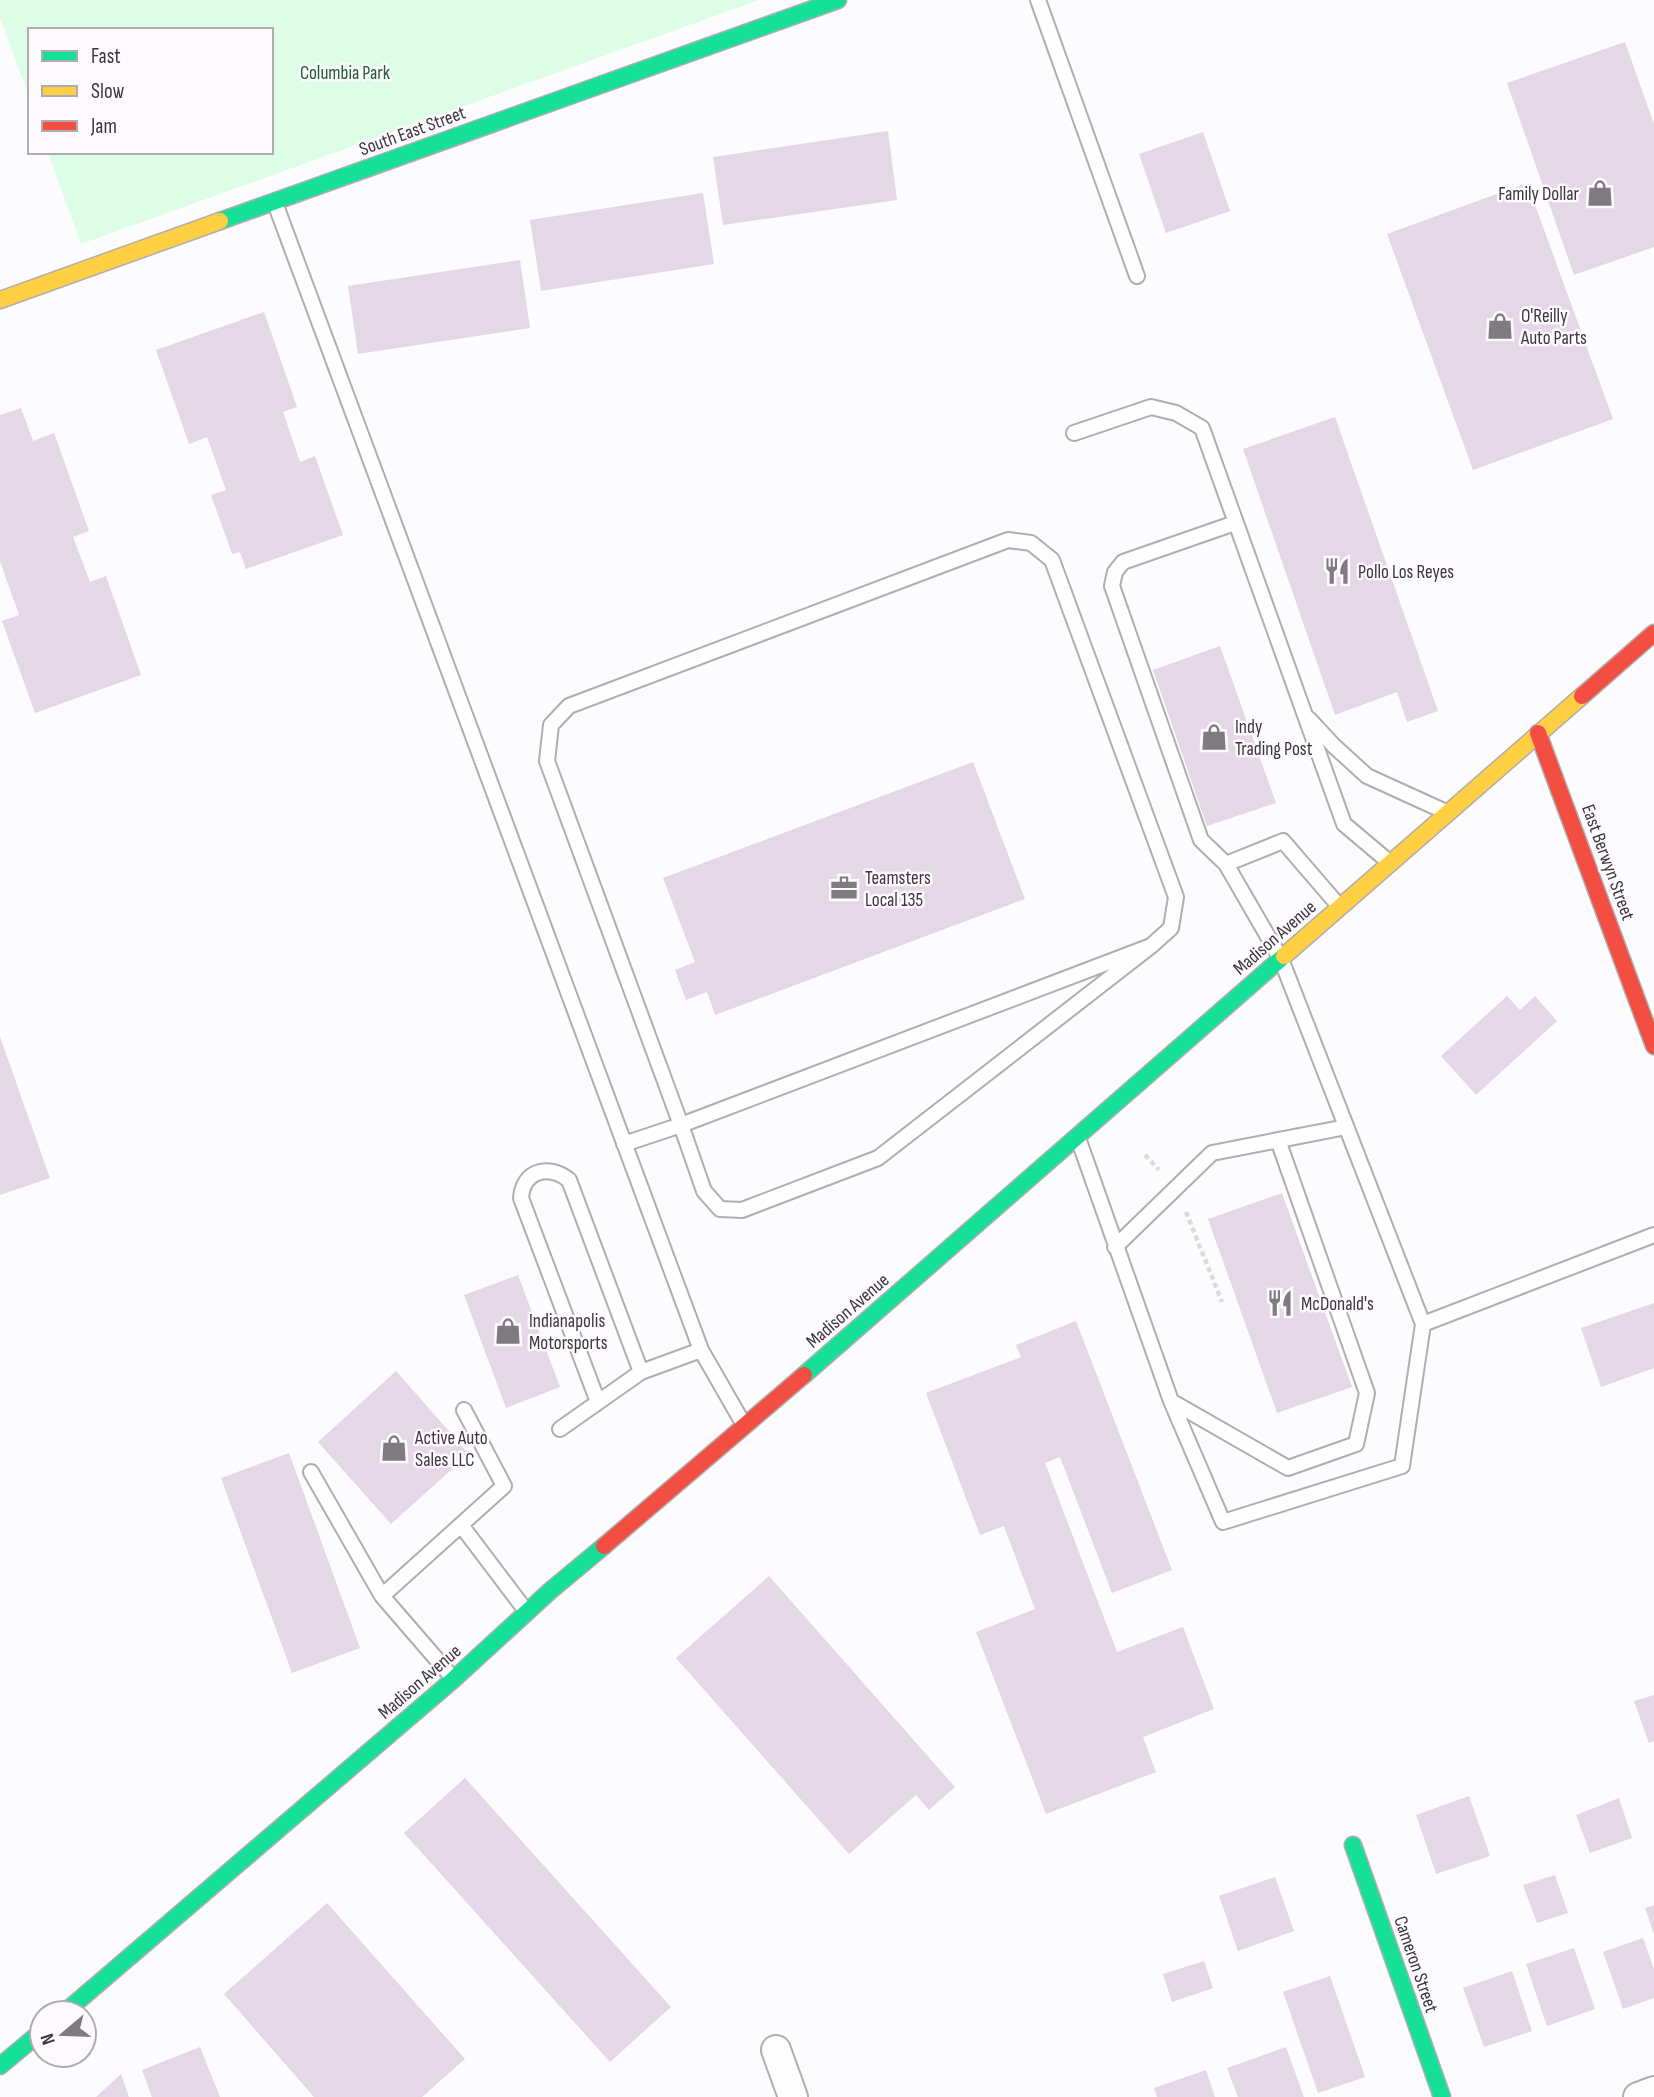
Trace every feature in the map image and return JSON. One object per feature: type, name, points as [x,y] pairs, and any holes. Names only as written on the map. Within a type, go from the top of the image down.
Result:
[{"type":"main road","name":"South East Street","points":[[0,300],[838,0]]},
{"type":"main road","name":"Madison Avenue","points":[[81,1999],[745,1427],[1654,634]]},
{"type":"main road","name":"East Berwyn Street","points":[[1538,733],[1654,1046]]},
{"type":"main road","name":"Cameron Street","points":[[1353,1845],[1442,2097]]},
{"type":"main road","points":[[0,2066],[28,2043]]},
{"type":"street","points":[[776,2050],[793,2097]]},
{"type":"street","points":[[1638,2097],[1654,2091]]},
{"type":"lane","points":[[1038,0],[1137,276]]},
{"type":"lane","points":[[275,202],[701,1350],[745,1427]]},
{"type":"lane","points":[[1074,433],[1151,407],[1177,413],[1202,428],[1344,824],[1390,863]]},
{"type":"lane","points":[[1077,1136],[1171,1401],[1223,1522],[1402,1466],[1423,1324],[1281,959],[1226,864],[1201,840],[1112,586],[1115,572],[1123,562],[1235,523]]},
{"type":"lane","points":[[1008,540],[1031,543],[1052,560],[1176,897],[1171,928],[878,1158],[742,1210],[720,1209],[704,1191],[681,1125],[547,761],[551,725],[569,706],[1008,540]]},
{"type":"lane","points":[[1303,713],[1367,776],[1447,813]]},
{"type":"lane","points":[[1226,864],[1283,841],[1339,907]]},
{"type":"lane","points":[[624,1144],[681,1125],[1151,946]]},
{"type":"lane","points":[[1115,1247],[1212,1153],[1346,1127]]},
{"type":"lane","points":[[1171,1401],[1288,1468],[1356,1444],[1367,1393],[1278,1140]]},
{"type":"lane","points":[[598,1402],[521,1198],[522,1186],[529,1177],[549,1170],[560,1173],[569,1180],[641,1372]]},
{"type":"lane","points":[[1423,1324],[1654,1235]]},
{"type":"lane","points":[[560,1429],[641,1372],[701,1350]]},
{"type":"lane","points":[[382,1596],[504,1486],[464,1410]]},
{"type":"lane","points":[[311,1472],[382,1596],[454,1679]]},
{"type":"lane","points":[[461,1525],[527,1612]]},
{"type":"path","points":[[1145,1155],[1176,1189],[1222,1302]]},
{"type":"green space","name":"Columbia Park","points":[[0,0],[759,0],[81,244],[49,154],[273,154],[273,28],[28,28],[28,94],[0,17]]},
{"type":"building","name":"Family Dollar","points":[[1625,42],[1654,124],[1654,247],[1574,275],[1507,83]]},
{"type":"building","points":[[888,131],[897,200],[723,225],[713,157]]},
{"type":"building","points":[[1203,132],[1230,211],[1166,233],[1139,154]]},
{"type":"building","name":"O'Reilly Auto Parts","points":[[1527,183],[1613,419],[1473,470],[1387,234]]},
{"type":"building","points":[[703,193],[714,264],[541,291],[530,220]]},
{"type":"building","points":[[520,260],[530,328],[358,354],[348,286]]},
{"type":"building","points":[[264,312],[297,407],[283,412],[300,462],[315,456],[343,535],[246,569],[240,552],[232,554],[211,495],[226,490],[207,437],[189,444],[156,350]]},
{"type":"building","points":[[21,408],[33,441],[54,433],[89,531],[73,537],[90,582],[106,576],[141,675],[35,713],[2,621],[19,615],[0,561],[0,415]]},
{"type":"building","name":"Pollo Los Reyes","points":[[1335,417],[1438,711],[1407,722],[1397,692],[1335,715],[1243,449]]},
{"type":"building","name":"Indy Trading Post","points":[[1220,646],[1276,803],[1207,826],[1153,670]]},
{"type":"building","name":"Teamsters Local 135","points":[[973,762],[1025,899],[715,1015],[707,992],[686,1000],[675,970],[695,962],[663,878]]},
{"type":"building","points":[[1507,996],[1520,1010],[1535,996],[1557,1021],[1476,1095],[1441,1056]]},
{"type":"building","points":[[0,1037],[50,1178],[0,1195]]},
{"type":"building","name":"McDonald's","points":[[1282,1193],[1352,1387],[1277,1413],[1208,1219]]},
{"type":"building","name":"Indianapolis Motorsports","points":[[518,1275],[560,1387],[506,1408],[464,1295]]},
{"type":"building","points":[[1654,1303],[1654,1368],[1601,1387],[1581,1328]]},
{"type":"building","points":[[1076,1321],[1172,1570],[1112,1593],[1060,1457],[1045,1463],[1117,1652],[1183,1627],[1214,1709],[1143,1737],[1156,1772],[1046,1814],[976,1632],[1035,1609],[1004,1526],[980,1535],[926,1393],[1021,1357],[1016,1345]]},
{"type":"building","name":"Active Auto Sales LLC","points":[[396,1371],[469,1454],[391,1524],[318,1442]]},
{"type":"building","points":[[289,1453],[360,1648],[292,1673],[221,1478]]},
{"type":"building","points":[[769,1576],[955,1787],[929,1810],[916,1795],[849,1854],[676,1658]]},
{"type":"building","points":[[1654,1695],[1654,1741],[1649,1743],[1634,1701]]},
{"type":"building","points":[[465,1778],[671,2007],[610,2062],[404,1833]]},
{"type":"building","points":[[1469,1796],[1490,1856],[1436,1874],[1416,1815]]},
{"type":"building","points":[[1619,1798],[1632,1838],[1590,1853],[1576,1815]]},
{"type":"building","points":[[1555,1875],[1568,1913],[1537,1923],[1523,1885]]},
{"type":"building","points":[[1275,1877],[1294,1931],[1238,1951],[1219,1896]]},
{"type":"building","points":[[327,1903],[465,2059],[422,2097],[314,2097],[224,1994]]},
{"type":"building","points":[[1654,1905],[1654,1934],[1645,1908]]},
{"type":"building","points":[[1643,1938],[1654,1969],[1654,1998],[1623,2009],[1603,1952]]},
{"type":"building","points":[[1574,1948],[1595,2009],[1547,2026],[1526,1964]]},
{"type":"building","points":[[1204,1961],[1213,1988],[1172,2002],[1163,1974]]},
{"type":"building","points":[[1512,1971],[1532,2031],[1484,2047],[1463,1988]]},
{"type":"building","points":[[1330,1976],[1365,2077],[1318,2093],[1283,1992]]},
{"type":"building","points":[[200,2047],[220,2097],[152,2097],[142,2070]]},
{"type":"building","points":[[1286,2047],[1304,2097],[1238,2097],[1227,2068]]},
{"type":"building","points":[[1206,2070],[1215,2097],[1157,2097],[1154,2088]]},
{"type":"building","points":[[121,2074],[129,2097],[96,2097]]},
{"type":"traffic: fast","points":[[220,221],[838,0]]},
{"type":"traffic: fast","points":[[804,1375],[1284,956]]},
{"type":"traffic: fast","points":[[80,1999],[454,1679],[550,1591],[604,1546]]},
{"type":"traffic: fast","points":[[1353,1845],[1442,2097]]},
{"type":"traffic: fast","points":[[0,2066],[28,2043]]},
{"type":"traffic: slow","points":[[0,300],[220,221]]},
{"type":"traffic: slow","points":[[1284,956],[1582,696]]},
{"type":"traffic: jam","points":[[1582,696],[1654,633]]},
{"type":"traffic: jam","points":[[1538,733],[1654,1046]]},
{"type":"traffic: jam","points":[[604,1546],[804,1375]]},
{"type":"place","name":"Family Dollar","points":[[1600,193]]},
{"type":"place","name":"O'Reilly Auto Parts","points":[[1500,326]]},
{"type":"place","name":"Pollo Los Reyes","points":[[1337,571]]},
{"type":"place","name":"Indy Trading Post","points":[[1214,737]]},
{"type":"place","name":"Teamsters Local 135","points":[[844,888]]},
{"type":"place","name":"McDonald's","points":[[1280,1303]]},
{"type":"place","name":"Indianapolis Motorsports","points":[[508,1331]]},
{"type":"place","name":"Active Auto Sales LLC","points":[[394,1448]]}]
